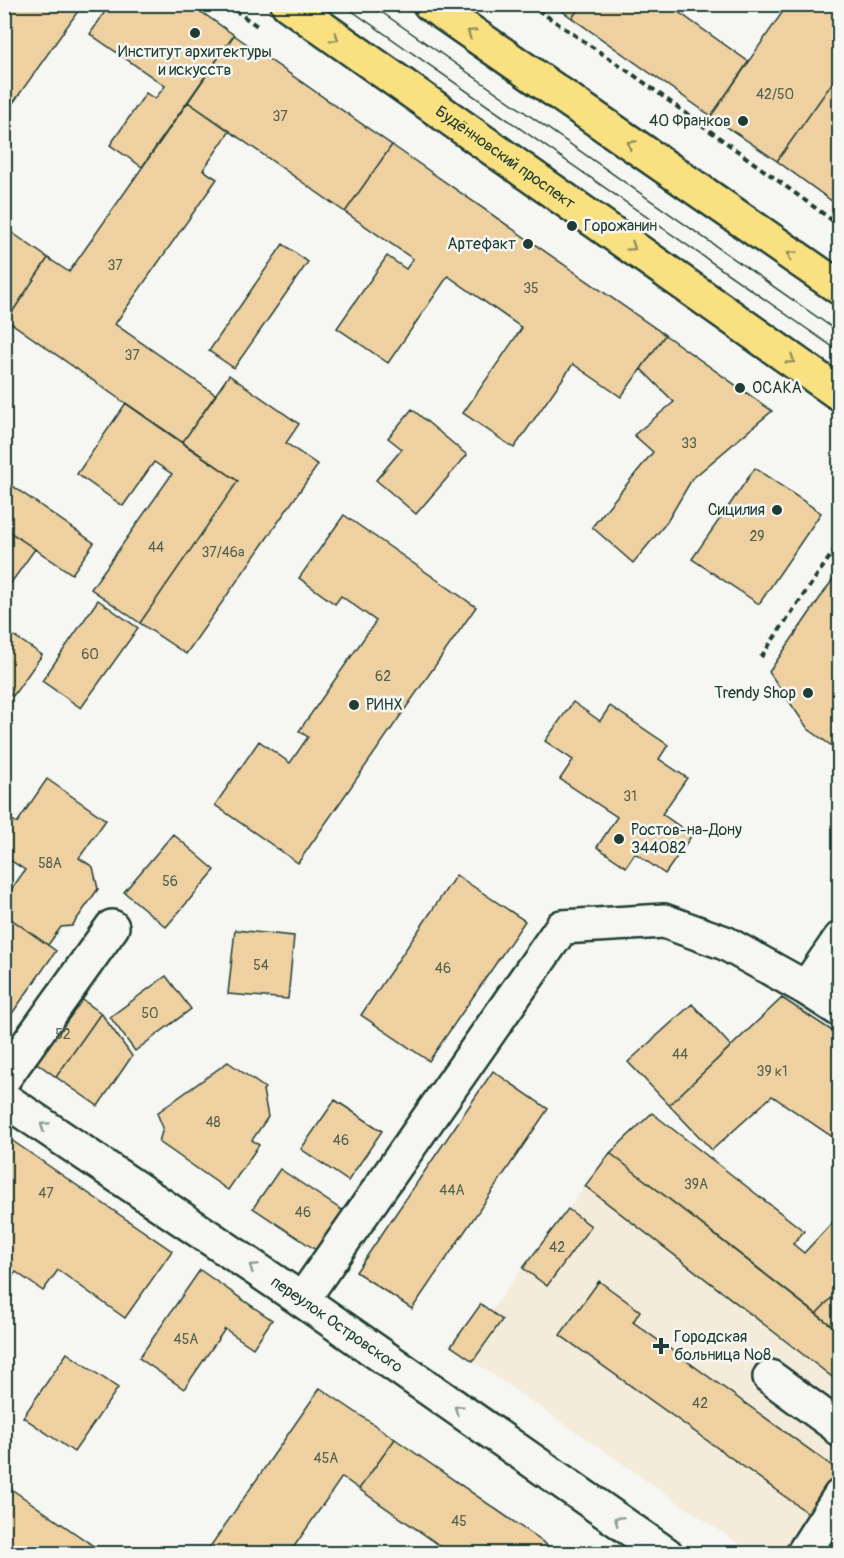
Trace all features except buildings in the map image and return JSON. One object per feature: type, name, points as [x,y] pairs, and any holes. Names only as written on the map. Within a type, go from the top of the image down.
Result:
[{"type":"main road","name":"Будённовский проспект","points":[[288,4],[840,394]]},
{"type":"main road","points":[[430,4],[840,288]]},
{"type":"street","points":[[302,1300],[562,927],[664,921],[725,943],[806,988],[840,1010]]},
{"type":"street","points":[[4,1077],[112,927]]},
{"type":"street","points":[[806,988],[840,939]]},
{"type":"street","name":"переулок Островского","points":[[4,1099],[302,1300],[666,1554]]},
{"type":"street","points":[[770,1377],[840,1430]]},
{"type":"street","points":[[803,1554],[840,1496]]},
{"type":"path","points":[[529,4],[635,76],[840,226]]},
{"type":"path","points":[[761,657],[840,542]]},
{"type":"shaded area","name":"Городская больница №8","points":[[610,1153],[839,1332],[839,1541],[831,1553],[752,1553],[473,1361],[502,1320],[491,1311],[523,1268],[547,1286],[591,1227],[568,1209]]},
{"type":"tram line","points":[[342,4],[840,352]]},
{"type":"tram line","points":[[370,4],[840,333]]},
{"type":"place","name":"Институт архитектуры и искусств","points":[[195,33]]},
{"type":"place","name":"40 Франков","points":[[743,121]]},
{"type":"place","name":"Горожанин","points":[[572,226]]},
{"type":"place","name":"Артефакт","points":[[528,244]]},
{"type":"place","name":"ОСАКА","points":[[740,388]]},
{"type":"place","name":"Сицилия","points":[[777,510]]},
{"type":"place","name":"Trendy Shop","points":[[808,693]]},
{"type":"place","name":"РИНХ","points":[[354,705]]},
{"type":"place","name":"Ростов-на-Дону 344082","points":[[619,839]]},
{"type":"place","name":"Городская больница №8","points":[[661,1346]]}]
